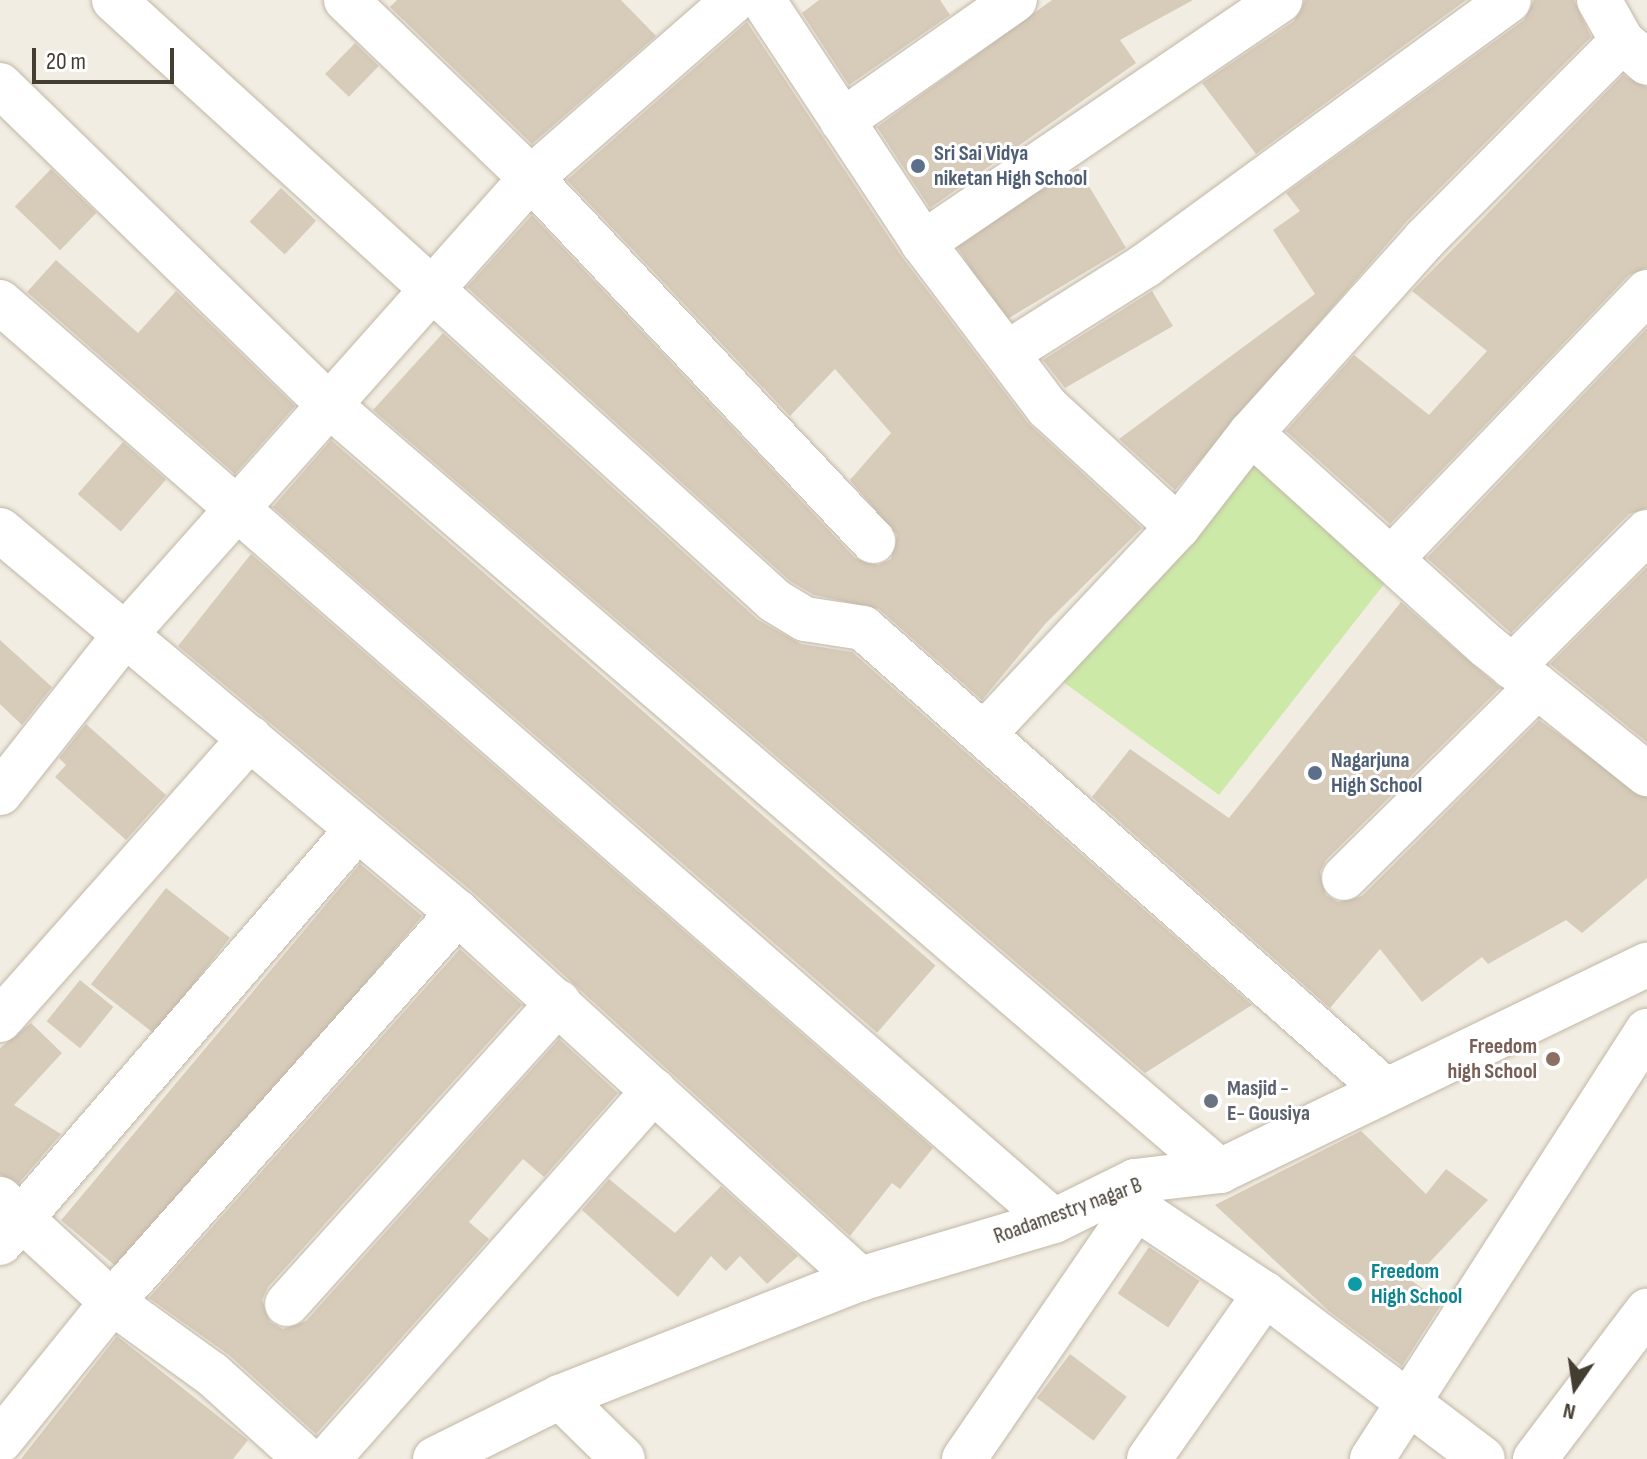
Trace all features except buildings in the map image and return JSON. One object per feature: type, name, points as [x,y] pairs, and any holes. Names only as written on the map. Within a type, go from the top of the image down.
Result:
[{"type":"street","points":[[114,0],[775,601],[795,616],[863,628],[1384,1089]]},
{"type":"street","points":[[346,0],[531,178],[873,541]]},
{"type":"street","points":[[842,121],[1015,0]]},
{"type":"street","points":[[923,243],[1280,0]]},
{"type":"street","points":[[1007,353],[1146,265],[1509,0]]},
{"type":"street","points":[[985,733],[1178,527],[1251,433],[1425,239],[1639,53],[1599,0]]},
{"type":"street","points":[[5,775],[233,511],[531,178],[764,3],[923,243],[1048,408],[1178,527]]},
{"type":"street","points":[[0,85],[329,405],[1220,1171]]},
{"type":"street","points":[[1391,559],[1647,292]]},
{"type":"street","points":[[0,302],[233,511],[808,1000],[1054,1221]]},
{"type":"street","points":[[1251,433],[1524,677],[1646,771]]},
{"type":"street","points":[[0,530],[123,637],[250,738],[355,832],[458,913],[860,1279]]},
{"type":"street","points":[[1344,878],[1524,677],[1647,532]]},
{"type":"street","points":[[0,1020],[250,738]]},
{"type":"street","points":[[355,832],[7,1220],[112,1302],[212,1374],[309,1458],[654,1090]]},
{"type":"street","points":[[0,1441],[112,1302],[458,913]]},
{"type":"street","name":"Roadamestry nagar B","points":[[435,1459],[560,1397],[860,1279],[1220,1171],[1384,1089],[1647,965]]},
{"type":"street","points":[[287,1304],[559,1002]]},
{"type":"street","points":[[1372,1459],[1411,1404],[1647,1031]]},
{"type":"street","points":[[964,1459],[1135,1195],[1483,1459]]},
{"type":"street","points":[[1149,1459],[1265,1294]]},
{"type":"street","points":[[1535,1459],[1647,1311]]},
{"type":"street","points":[[560,1397],[611,1455]]},
{"type":"green space","points":[[1254,454],[1385,583],[1219,795],[1059,679]]},
{"type":"place","name":"Sri Sai Vidya niketan High School","points":[[918,166]]},
{"type":"place","name":"Nagarjuna High School","points":[[1315,773]]},
{"type":"place","name":"Freedom high School","points":[[1553,1059]]},
{"type":"place","name":"Masjid - E- Gousiya","points":[[1211,1101]]},
{"type":"place","name":"Freedom High School","points":[[1355,1284]]}]
